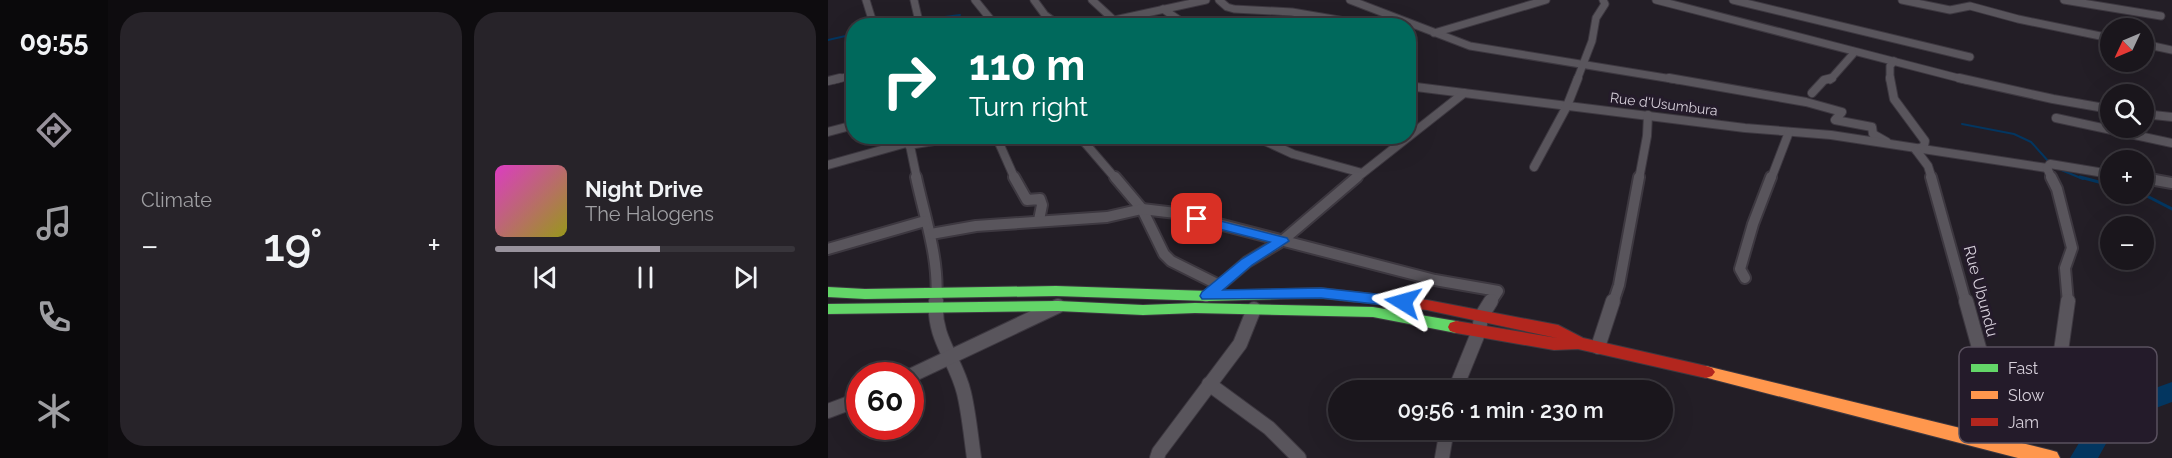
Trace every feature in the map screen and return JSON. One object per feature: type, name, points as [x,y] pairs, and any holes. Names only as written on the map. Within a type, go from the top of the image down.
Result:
[{"type":"main road","points":[[828,292],[865,294],[1056,291],[1208,296],[1321,293],[1379,298],[1554,344],[1578,343],[1598,347],[1959,433]]},
{"type":"main road","points":[[1373,312],[1379,298]]},
{"type":"main road","points":[[828,309],[1058,306],[1143,310],[1254,309],[1373,312],[1480,324]]},
{"type":"main road","points":[[1998,443],[2050,458]]},
{"type":"street","points":[[866,0],[872,18]]},
{"type":"street","points":[[914,0],[918,18]]},
{"type":"street","points":[[975,0],[990,18]]},
{"type":"street","points":[[1034,0],[1047,18]]},
{"type":"street","points":[[1092,0],[1112,18]]},
{"type":"street","points":[[1131,18],[1206,0]]},
{"type":"street","points":[[1219,0],[1227,7],[1234,9],[1292,12],[1327,18]]},
{"type":"street","points":[[1350,0],[1400,18]]},
{"type":"street","points":[[1434,33],[1546,0]]},
{"type":"street","points":[[1534,167],[1567,106],[1592,41],[1596,18],[1605,4],[1603,0]]},
{"type":"street","points":[[1656,0],[1744,20],[2013,93],[2100,107]]},
{"type":"street","points":[[1733,0],[1970,57]]},
{"type":"street","points":[[1902,0],[1950,10],[1970,6],[2018,19],[2100,36]]},
{"type":"street","points":[[2064,0],[2161,16]]},
{"type":"street","points":[[2083,2],[2094,8],[2101,16]]},
{"type":"street","points":[[1155,3],[1160,10],[1175,18]]},
{"type":"street","points":[[1416,24],[1479,48],[1582,63],[1824,107],[1842,112],[1835,120],[1872,127],[1873,134],[1895,147]]},
{"type":"street","points":[[2154,46],[2172,50]]},
{"type":"street","points":[[1812,93],[1824,80],[1830,80],[1853,54],[1852,51]]},
{"type":"street","points":[[1894,62],[1890,66],[1890,82],[1894,99],[1925,141],[1924,146],[1916,150]]},
{"type":"street","points":[[828,81],[846,77]]},
{"type":"street","name":"Rue d'Usumbura","points":[[1416,87],[1648,116],[1831,135],[1916,150],[2047,168],[2050,164],[2100,172]]},
{"type":"street","points":[[1416,131],[1464,93]]},
{"type":"street","points":[[2154,115],[2172,117]]},
{"type":"street","points":[[1598,347],[1619,285],[1648,116]]},
{"type":"street","points":[[2056,118],[2172,142]]},
{"type":"street","points":[[828,132],[846,127]]},
{"type":"street","points":[[1745,278],[1740,269],[1750,235],[1789,132]]},
{"type":"street","points":[[828,165],[899,144]]},
{"type":"street","points":[[910,144],[925,221],[931,234],[937,292],[934,309],[938,333],[964,393],[974,458]]},
{"type":"street","points":[[1000,144],[1017,187],[1027,200],[1040,199],[1042,205],[1039,220]]},
{"type":"street","points":[[1086,144],[1142,209],[1164,254],[1171,261],[1218,285]]},
{"type":"street","points":[[1267,144],[1295,155],[1362,173]]},
{"type":"street","points":[[1195,308],[1218,285],[1247,262],[1282,241],[1399,144]]},
{"type":"street","name":"Rue Ubundu","points":[[1916,150],[1928,166],[1978,347]]},
{"type":"street","points":[[2047,168],[2057,189],[2072,248],[2065,268],[2069,297],[2062,347]]},
{"type":"street","points":[[2154,180],[2172,183]]},
{"type":"street","points":[[931,234],[976,226],[1107,217],[1142,209],[1176,213],[1435,280],[1498,291],[1480,324],[1459,380]]},
{"type":"street","points":[[828,249],[925,221]]},
{"type":"street","points":[[924,370],[1058,306]]},
{"type":"street","points":[[1157,458],[1159,452],[1240,344],[1254,309]]},
{"type":"street","points":[[1209,384],[1269,428],[1299,458]]},
{"type":"street","points":[[828,411],[846,404]]},
{"type":"street","points":[[1442,458],[1445,440]]},
{"type":"waterway","points":[[937,18],[960,15]]},
{"type":"waterway","points":[[828,40],[846,36]]},
{"type":"waterway","points":[[1962,124],[2014,134],[2031,142],[2049,162]]},
{"type":"waterway","points":[[2059,169],[2083,179]]},
{"type":"waterway","points":[[2080,177],[2100,182]]},
{"type":"waterway","points":[[2154,200],[2172,209]]},
{"type":"waterway","points":[[2157,397],[2172,392]]},
{"type":"waterway","points":[[2084,458],[2093,443]]},
{"type":"traffic: fast","points":[[828,292],[865,294],[1056,291],[1208,296],[1321,293],[1356,297]]},
{"type":"traffic: fast","points":[[828,309],[1058,306],[1143,310],[1195,308],[1373,312],[1456,327]]},
{"type":"traffic: slow","points":[[1706,372],[1959,435]]},
{"type":"traffic: slow","points":[[1990,443],[2050,458]]},
{"type":"traffic: jam","points":[[1356,297],[1427,305],[1558,331],[1578,343]]},
{"type":"traffic: jam","points":[[1456,327],[1554,344],[1578,343],[1706,372]]},
{"type":"route","points":[[1197,219],[1282,241],[1247,262],[1208,296],[1321,293],[1403,302]]}]
